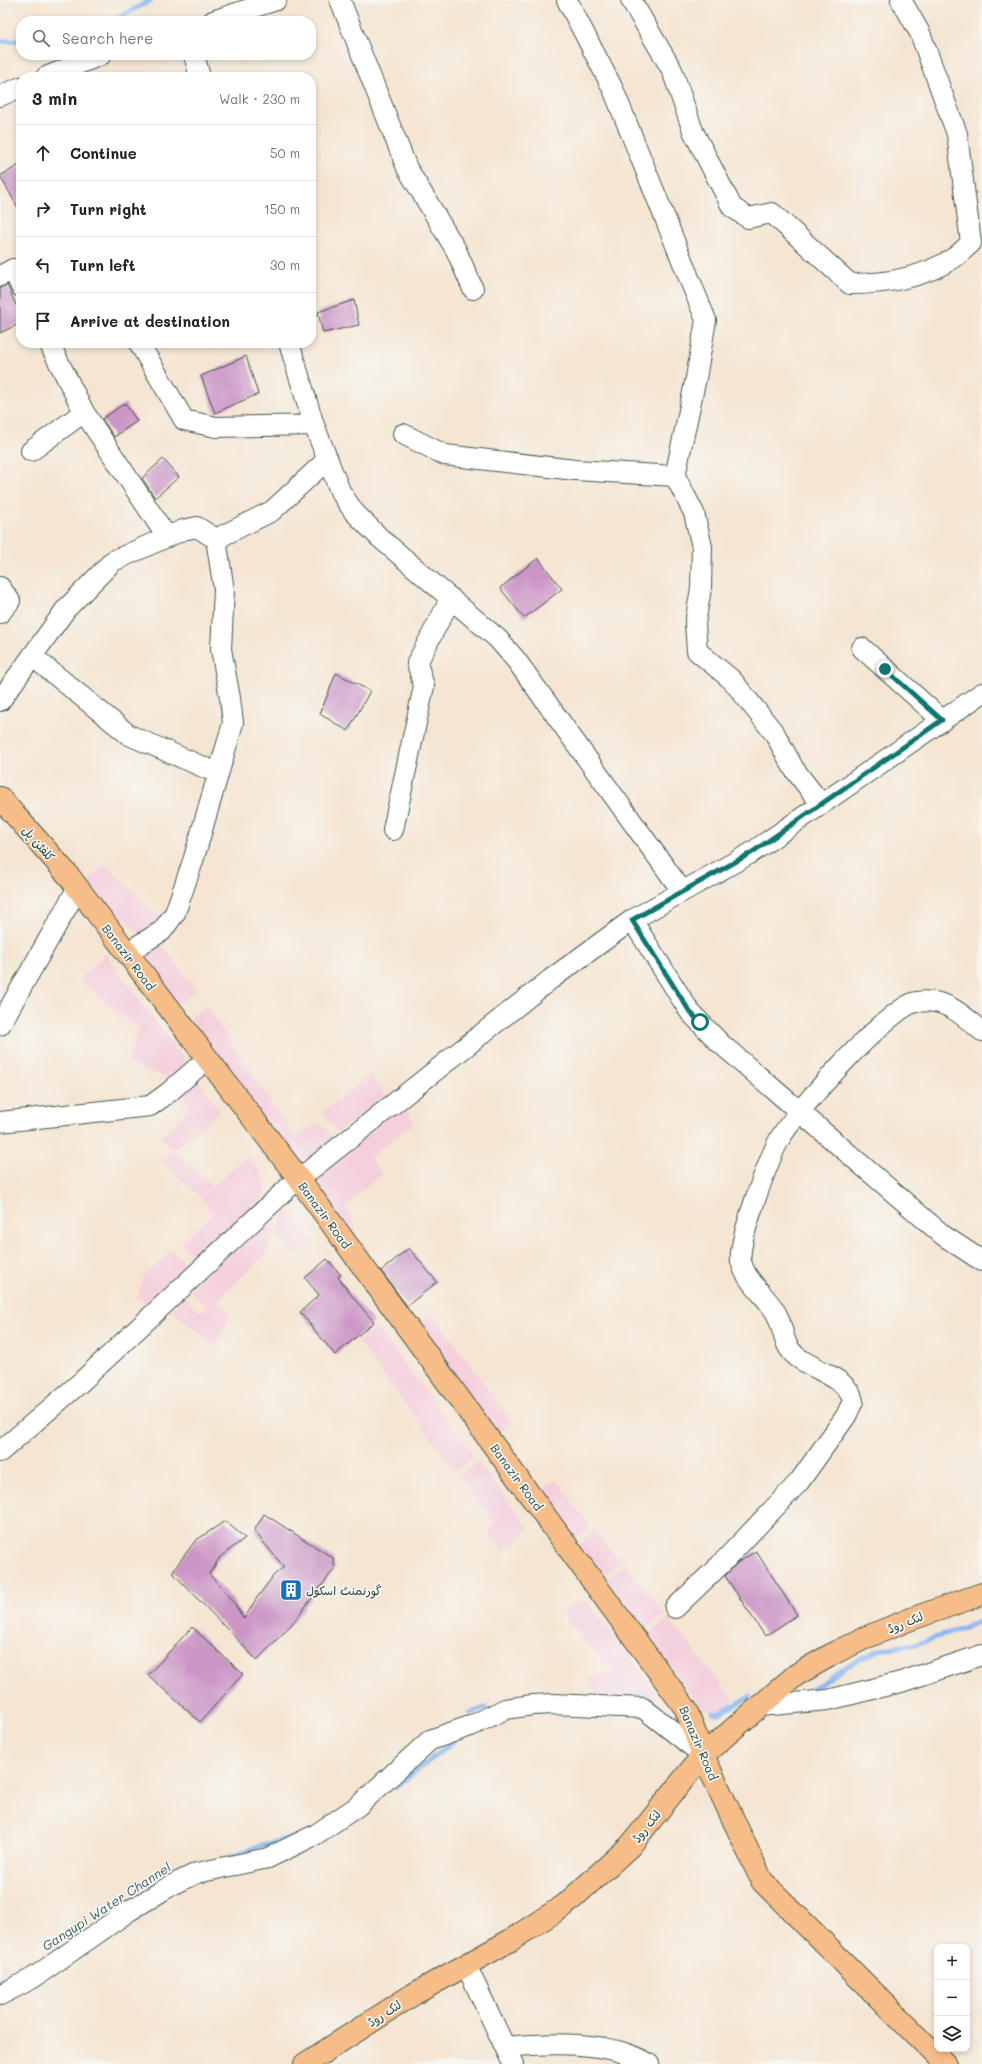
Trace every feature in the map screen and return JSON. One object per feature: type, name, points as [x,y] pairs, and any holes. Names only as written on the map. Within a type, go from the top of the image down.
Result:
[{"type":"main road","name":"کلفٹن پل","points":[[0,798],[68,875],[77,889]]},
{"type":"main road","name":"Banazir Road","points":[[77,889],[299,1179],[686,1709],[703,1755],[762,1881],[945,2064]]},
{"type":"main road","name":"لنک روڈ","points":[[305,2064],[414,1994],[511,1940],[565,1905],[630,1846],[703,1755],[796,1676],[836,1652],[911,1619],[982,1594]]},
{"type":"street","points":[[229,16],[276,0]]},
{"type":"street","points":[[340,0],[407,168],[456,250],[473,289]]},
{"type":"street","points":[[567,0],[613,89],[706,320],[696,378],[675,476],[694,513],[702,547],[701,588],[695,624],[698,650],[737,686],[775,734],[794,769],[821,804]]},
{"type":"street","points":[[631,0],[672,70],[693,131],[732,208],[748,218],[772,213],[850,284],[867,284],[912,277],[952,259],[971,243],[982,219]]},
{"type":"street","points":[[902,0],[920,33],[957,134],[971,243]]},
{"type":"street","points":[[58,72],[88,60]]},
{"type":"street","points":[[195,60],[199,72]]},
{"type":"street","points":[[0,96],[16,89]]},
{"type":"street","points":[[11,268],[16,278]]},
{"type":"street","points":[[52,348],[84,412],[167,537]]},
{"type":"street","points":[[142,348],[184,420],[216,427],[314,425]]},
{"type":"street","points":[[291,348],[314,425],[340,490],[354,512],[380,538],[498,639],[516,660],[682,891]]},
{"type":"street","points":[[31,451],[84,412]]},
{"type":"street","points":[[403,434],[445,455],[575,470],[675,476]]},
{"type":"street","points":[[216,539],[272,511],[328,459]]},
{"type":"street","points":[[0,701],[66,609],[113,561],[183,530],[197,527],[216,539],[224,590],[220,649],[230,698],[233,723],[217,773],[193,861],[175,913],[162,931],[126,953]]},
{"type":"street","points":[[0,586],[10,601],[0,613]]},
{"type":"street","points":[[393,830],[424,686],[417,663],[451,598]]},
{"type":"street","points":[[862,648],[942,720]]},
{"type":"street","points":[[32,656],[128,735],[217,773]]},
{"type":"street","points":[[0,1452],[81,1382],[299,1179],[551,979],[632,920],[751,853],[982,693]]},
{"type":"street","points":[[0,1025],[77,889]]},
{"type":"street","points":[[632,920],[690,1012],[720,1043],[944,1236],[982,1261]]},
{"type":"street","points":[[675,1608],[720,1565],[799,1482],[846,1416],[853,1401],[851,1393],[841,1383],[796,1356],[788,1349],[776,1312],[743,1270],[740,1259],[742,1241],[768,1165],[779,1140],[799,1112],[870,1036],[913,1002],[938,1001],[950,1007],[982,1031]]},
{"type":"street","points":[[0,1122],[150,1106],[168,1093],[207,1059]]},
{"type":"street","points":[[760,1706],[828,1700],[901,1682],[982,1655]]},
{"type":"street","points":[[0,1995],[33,1978],[129,1911],[170,1886],[197,1873],[268,1858],[315,1835],[358,1806],[430,1740],[473,1726],[505,1709],[553,1704],[643,1708],[703,1755]]},
{"type":"street","points":[[466,1965],[509,2055],[542,2044],[603,2048],[649,2064]]},
{"type":"shaded area","points":[[105,864],[161,920],[143,938],[87,882]]},
{"type":"shaded area","points":[[156,937],[197,990],[178,1005],[136,950]]},
{"type":"shaded area","points":[[105,954],[185,1061],[175,1081],[127,1063],[139,1029],[79,980]]},
{"type":"shaded area","points":[[206,1006],[295,1138],[320,1122],[333,1138],[311,1156],[292,1167],[190,1018]]},
{"type":"shaded area","points":[[370,1075],[385,1096],[338,1132],[323,1112]]},
{"type":"shaded area","points":[[196,1077],[220,1111],[174,1150],[161,1138],[190,1109],[181,1089]]},
{"type":"shaded area","points":[[402,1105],[415,1122],[370,1157],[382,1175],[357,1194],[346,1208],[356,1228],[353,1232],[369,1250],[358,1259],[312,1192],[326,1170]]},
{"type":"shaded area","points":[[174,1150],[212,1184],[204,1195],[248,1155],[261,1173],[266,1185],[265,1194],[256,1205],[196,1260],[181,1242],[213,1214],[201,1198],[162,1160]]},
{"type":"shaded area","points":[[285,1209],[311,1241],[293,1256],[278,1237]]},
{"type":"shaded area","points":[[266,1220],[275,1232],[266,1254],[217,1300],[230,1311],[217,1347],[171,1311],[183,1296],[200,1312],[207,1308],[189,1289]]},
{"type":"shaded area","points":[[172,1250],[186,1265],[148,1304],[137,1298],[144,1276]]},
{"type":"shaded area","points":[[433,1314],[512,1422],[496,1436],[413,1328]]},
{"type":"shaded area","points":[[376,1326],[474,1456],[456,1471],[358,1341]]},
{"type":"shaded area","points":[[478,1461],[529,1528],[504,1552],[488,1530],[496,1525],[459,1475]]},
{"type":"shaded area","points":[[556,1479],[590,1526],[574,1541],[538,1493]]},
{"type":"shaded area","points":[[594,1530],[620,1561],[602,1578],[578,1546]]},
{"type":"shaded area","points":[[625,1564],[665,1615],[644,1630],[606,1580]]},
{"type":"shaded area","points":[[584,1597],[657,1694],[638,1696],[629,1695],[599,1699],[589,1679],[611,1669],[584,1641],[562,1613]]},
{"type":"shaded area","points":[[669,1619],[734,1701],[717,1712],[703,1709],[646,1635]]},
{"type":"building","points":[[16,167],[16,204],[0,176]]},
{"type":"building","points":[[7,285],[16,305],[16,325],[0,333],[0,287]]},
{"type":"building","points":[[354,300],[359,325],[323,333],[318,312]]},
{"type":"building","points":[[246,356],[258,394],[215,413],[201,376]]},
{"type":"building","points":[[125,403],[137,421],[114,437],[102,419]]},
{"type":"building","points":[[163,459],[179,477],[155,498],[142,478]]},
{"type":"building","points":[[538,558],[562,589],[524,618],[500,588]]},
{"type":"building","points":[[336,673],[370,691],[348,731],[320,714]]},
{"type":"building","points":[[409,1248],[437,1282],[407,1306],[381,1271]]},
{"type":"building","points":[[327,1259],[341,1275],[338,1277],[352,1296],[374,1322],[335,1355],[300,1312],[319,1295],[305,1278]]},
{"type":"building","name":"گورنمنٹ اسکول","points":[[264,1514],[333,1558],[335,1568],[292,1624],[257,1660],[172,1572],[195,1541],[225,1521],[245,1538],[220,1557],[209,1574],[231,1598],[244,1619],[256,1599],[274,1575],[284,1567],[254,1531]]},
{"type":"building","points":[[756,1551],[797,1615],[765,1636],[725,1576],[737,1563]]},
{"type":"building","points":[[192,1627],[243,1674],[200,1722],[148,1675]]},
{"type":"waterway","points":[[122,16],[151,0]]},
{"type":"waterway","points":[[0,41],[16,41]]},
{"type":"waterway","name":"Gangupi Water Channel","points":[[804,1695],[849,1665],[878,1650],[917,1644],[982,1621]]},
{"type":"waterway","name":"Gangupi Water Channel","points":[[634,1698],[647,1697],[652,1699],[653,1704]]},
{"type":"waterway","name":"Gangupi Water Channel","points":[[713,1713],[718,1714],[750,1697]]},
{"type":"waterway","name":"Gangupi Water Channel","points":[[470,1713],[486,1708]]},
{"type":"waterway","name":"Gangupi Water Channel","points":[[395,1788],[454,1741]]},
{"type":"waterway","name":"Gangupi Water Channel","points":[[229,1857],[262,1845],[290,1838]]},
{"type":"waterway","name":"Gangupi Water Channel","points":[[0,1980],[33,1968]]},
{"type":"place","name":"گورنمنٹ اسکول","points":[[291,1590]]},
{"type":"route","points":[[700,1022],[690,1012],[632,920],[751,853],[942,720],[885,669]]}]
